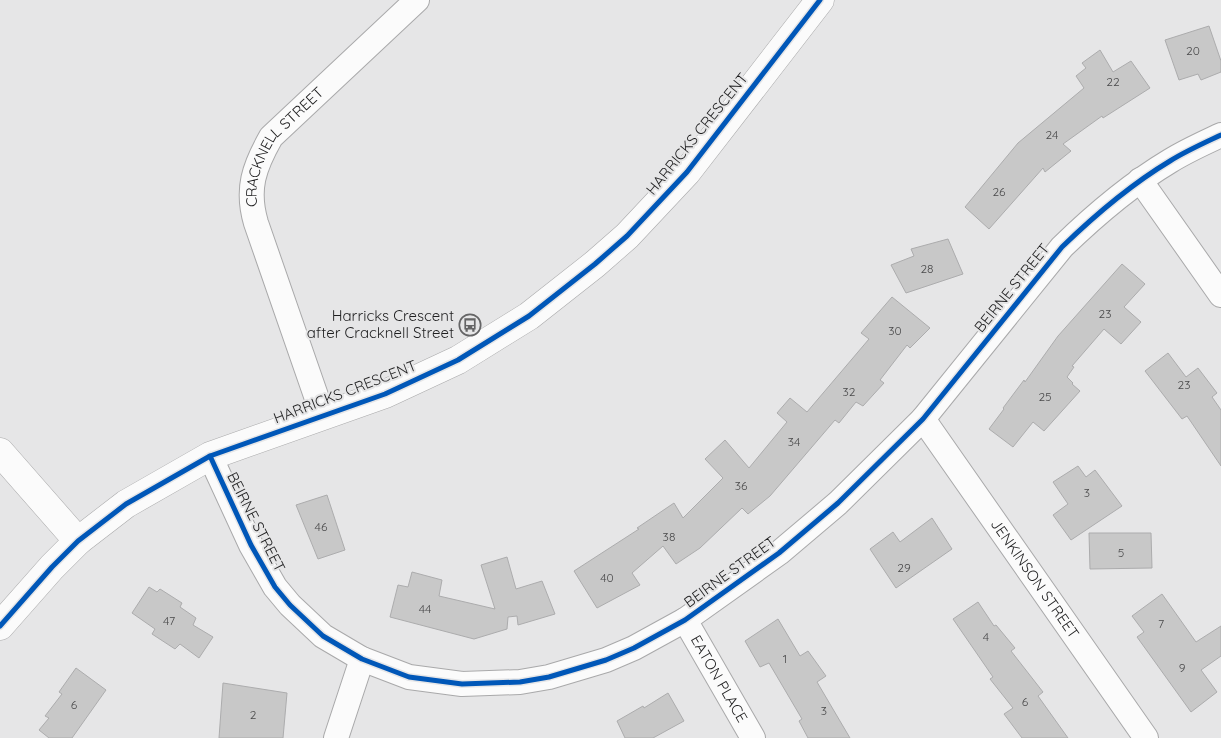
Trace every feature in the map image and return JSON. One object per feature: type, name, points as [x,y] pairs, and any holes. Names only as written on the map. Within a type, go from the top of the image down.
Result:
[{"type":"street","name":"CRACKNELL STREET","points":[[323,416],[252,211],[251,185],[258,160],[271,137],[417,0]]},
{"type":"street","name":"HARRICKS CRESCENT","points":[[0,626],[52,567],[78,541],[126,504],[210,456],[385,394],[458,360],[529,316],[596,264],[627,236],[687,172],[820,0]]},
{"type":"street","name":"BEIRNE STREET","points":[[210,456],[251,545],[275,587],[290,605],[323,636],[362,660],[409,676],[462,684],[520,682],[549,677],[606,660],[634,648],[684,620],[779,553],[838,503],[923,419],[1062,247],[1087,222],[1140,180],[1171,160],[1221,135]]},
{"type":"street","points":[[1140,180],[1221,295]]},
{"type":"street","name":"JENKINSON STREET","points":[[923,419],[1146,738]]},
{"type":"street","points":[[0,452],[78,541]]},
{"type":"street","name":"EATON PLACE","points":[[684,620],[753,738]]},
{"type":"street","points":[[336,738],[362,660]]},
{"type":"building","points":[[1209,26],[1221,61],[1221,72],[1201,80],[1198,74],[1179,80],[1165,40]]},
{"type":"building","points":[[1100,50],[1113,72],[1131,61],[1150,88],[1103,118],[1102,116],[1063,144],[1071,151],[1045,172],[1043,168],[989,229],[965,207],[1018,143],[1084,88],[1076,76],[1086,68],[1082,63]]},
{"type":"building","points":[[948,239],[963,274],[906,293],[891,265],[914,256],[911,249]]},
{"type":"building","points":[[1122,264],[1145,284],[1124,307],[1141,322],[1121,344],[1104,329],[1072,366],[1074,367],[1067,377],[1080,391],[1044,431],[1033,422],[1013,447],[989,429],[1058,336]]},
{"type":"building","points":[[892,297],[930,328],[910,348],[907,345],[880,380],[884,383],[863,406],[856,402],[839,423],[835,420],[770,496],[748,514],[742,508],[700,548],[676,564],[663,546],[632,573],[640,585],[597,608],[574,571],[639,529],[637,528],[674,503],[683,518],[723,478],[705,459],[725,440],[749,468],[787,422],[777,413],[790,398],[807,412],[869,339],[861,333]]},
{"type":"building","points":[[1168,353],[1186,377],[1198,368],[1217,393],[1212,397],[1221,410],[1221,466],[1187,416],[1182,419],[1145,371]]},
{"type":"building","points":[[1078,466],[1086,477],[1095,470],[1122,506],[1071,540],[1053,515],[1068,504],[1053,482]]},
{"type":"building","points":[[327,495],[345,550],[318,559],[296,505]]},
{"type":"building","points":[[932,518],[952,549],[896,588],[870,549],[893,532],[900,542]]},
{"type":"building","points":[[1089,533],[1151,533],[1152,568],[1090,569]]},
{"type":"building","points":[[507,557],[516,589],[542,581],[555,614],[518,625],[517,616],[508,617],[507,629],[474,639],[390,617],[398,585],[408,587],[412,572],[442,580],[439,596],[495,609],[481,565]]},
{"type":"building","points":[[149,587],[157,592],[160,589],[182,603],[180,607],[196,618],[193,625],[213,637],[199,658],[180,644],[175,649],[152,634],[155,629],[132,613]]},
{"type":"building","points":[[1162,594],[1196,642],[1221,626],[1221,656],[1201,670],[1217,692],[1191,712],[1137,637],[1144,632],[1132,616]]},
{"type":"building","points":[[978,602],[994,626],[996,625],[1015,648],[1011,651],[1043,692],[1038,696],[1068,738],[1022,738],[1004,714],[1013,708],[990,679],[993,677],[953,619]]},
{"type":"building","points":[[778,619],[800,656],[808,651],[826,676],[817,682],[850,738],[808,738],[799,721],[802,719],[769,663],[760,667],[745,641]]},
{"type":"building","points":[[76,668],[106,690],[72,738],[49,738],[39,730],[49,718],[45,716],[62,694],[59,692]]},
{"type":"building","points":[[223,683],[287,693],[283,738],[219,738]]},
{"type":"building","points":[[668,693],[684,721],[653,738],[625,738],[617,721],[643,706],[644,708]]},
{"type":"cycle path","points":[[0,626],[52,567],[78,541],[126,504],[210,456],[385,394],[458,360],[529,316],[627,236],[687,172],[820,0]]},
{"type":"cycle path","points":[[210,456],[251,545],[275,587],[290,605],[323,636],[362,659],[409,677],[462,684],[520,682],[549,677],[606,660],[634,648],[685,620],[779,553],[838,503],[923,419],[1062,247],[1100,212],[1155,170],[1176,157],[1221,135]]},
{"type":"place","name":"Harricks Crescent after Cracknell Street","points":[[470,325]]}]
